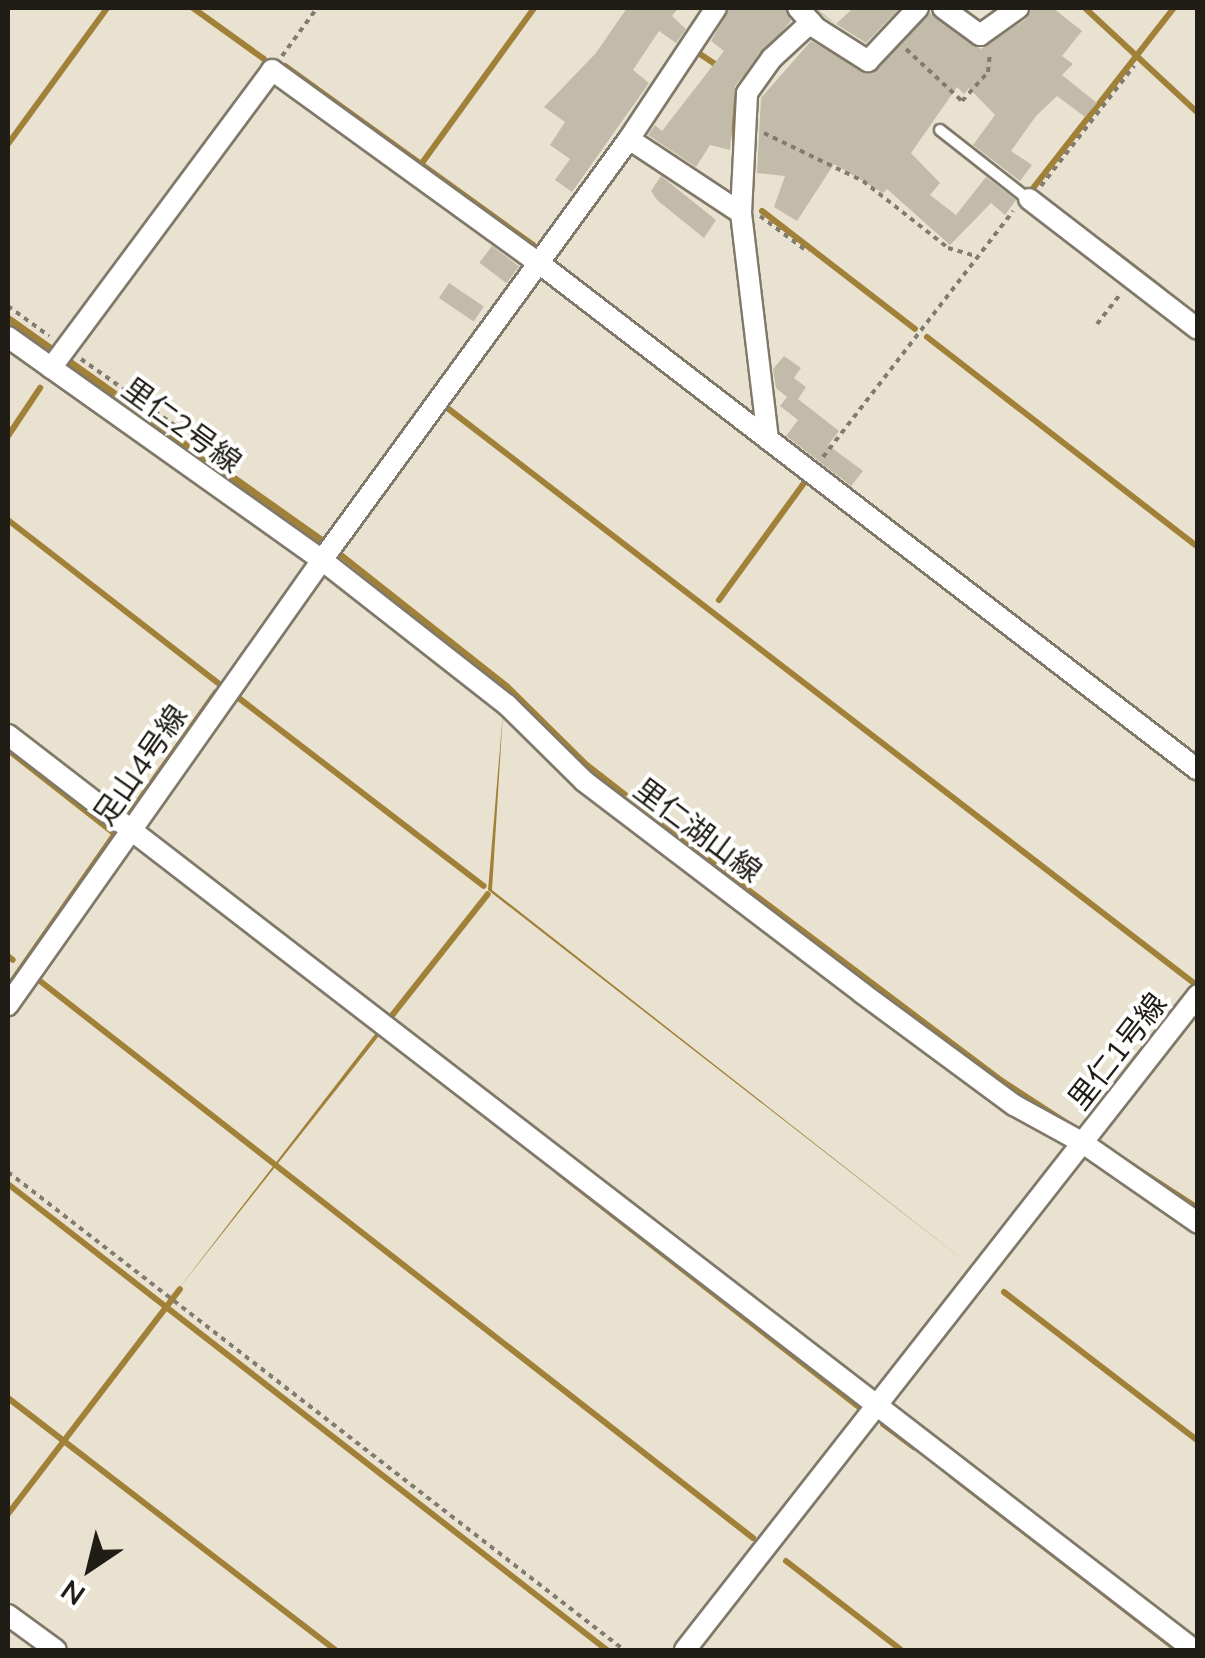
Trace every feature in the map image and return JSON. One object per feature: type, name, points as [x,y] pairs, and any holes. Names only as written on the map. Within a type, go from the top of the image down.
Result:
[{"type":"street","points":[[322,560],[630,139],[716,8]]},
{"type":"street","points":[[768,439],[744,210],[742,124],[754,79],[805,15],[868,60],[918,8]]},
{"type":"street","points":[[943,8],[985,34],[1018,8]]},
{"type":"street","points":[[51,368],[272,70],[539,263],[1198,770]]},
{"type":"street","points":[[630,139],[744,210]]},
{"type":"street","points":[[1029,199],[1198,329]]},
{"type":"street","name":"里仁2号線","points":[[8,337],[322,560]]},
{"type":"street","name":"足山4号線","points":[[8,1005],[322,560]]},
{"type":"street","name":"里仁湖山線","points":[[322,560],[507,705],[584,782],[1014,1105],[1083,1143],[1198,1223]]},
{"type":"street","points":[[8,736],[1194,1650]]},
{"type":"street","name":"里仁1号線","points":[[1083,1143],[1198,995]]},
{"type":"street","points":[[685,1650],[1083,1143]]},
{"type":"street","points":[[8,1615],[56,1650]]},
{"type":"lane","points":[[940,130],[1029,199]]},
{"type":"path","points":[[272,70],[318,8]]},
{"type":"path","points":[[891,36],[962,101],[991,66],[985,34]]},
{"type":"path","points":[[811,472],[1134,66]]},
{"type":"path","points":[[742,124],[863,181],[948,248],[979,257]]},
{"type":"path","points":[[744,210],[808,252]]},
{"type":"path","points":[[1097,324],[1132,278]]},
{"type":"path","points":[[8,306],[208,449]]},
{"type":"path","points":[[8,1172],[624,1650]]},
{"type":"shaded area","points":[[8,314],[323,537],[509,684],[588,762],[724,868],[1003,1078],[1197,1204],[1197,1212],[993,1079],[737,886],[582,766],[506,691],[339,557],[8,323]]},
{"type":"shaded area","points":[[503,712],[492,890],[976,1270],[488,890]]},
{"type":"shaded area","points":[[379,1029],[382,1032],[176,1292]]},
{"type":"building","points":[[627,8],[678,8],[672,16],[686,29],[676,43],[659,31],[633,70],[649,83],[572,192],[555,180],[570,159],[550,145],[565,122],[544,107],[596,53]]},
{"type":"building","points":[[730,8],[785,8],[791,21],[735,86],[730,150],[710,145],[696,167],[648,135],[655,125],[662,131],[724,51],[711,41]]},
{"type":"building","points":[[853,8],[898,10],[866,43],[836,24]]},
{"type":"building","points":[[1032,8],[1053,8],[1082,31],[1062,56],[1073,64],[1062,75],[1097,103],[1085,117],[1057,96],[1036,116],[1011,151],[1032,165],[1020,181],[973,145],[995,115],[969,88],[964,94],[957,87],[911,153],[940,183],[930,195],[956,215],[986,177],[1016,200],[1005,215],[991,203],[950,245],[887,189],[883,193],[834,164],[797,221],[774,207],[785,176],[757,173],[761,98],[811,41],[872,74],[930,13],[981,49],[1026,19]]},
{"type":"building","points":[[661,176],[716,220],[704,238],[657,200],[651,191]]},
{"type":"building","points":[[492,246],[519,266],[507,283],[479,263]]},
{"type":"building","points":[[449,283],[484,306],[474,321],[439,298]]},
{"type":"building","points":[[784,356],[801,368],[794,378],[806,387],[798,399],[839,431],[828,445],[863,471],[851,486],[786,436],[798,420],[780,406],[787,397],[776,388],[773,369]]},
{"type":"waterway","points":[[8,144],[107,8]]},
{"type":"waterway","points":[[193,8],[264,59]]},
{"type":"waterway","points":[[422,163],[534,8]]},
{"type":"waterway","points":[[1085,8],[1198,113]]},
{"type":"waterway","points":[[1030,192],[1174,8]]},
{"type":"waterway","points":[[700,48],[697,52],[719,67]]},
{"type":"waterway","points":[[285,66],[533,245]]},
{"type":"waterway","points":[[731,80],[735,141]]},
{"type":"waterway","points":[[762,211],[915,329]]},
{"type":"waterway","points":[[1105,245],[1162,289]]},
{"type":"waterway","points":[[927,337],[1198,547]]},
{"type":"waterway","points":[[8,436],[40,388]]},
{"type":"waterway","points":[[446,407],[1195,984]]},
{"type":"waterway","points":[[719,600],[804,483]]},
{"type":"waterway","points":[[8,520],[218,683]]},
{"type":"waterway","points":[[128,816],[216,692]]},
{"type":"waterway","points":[[240,699],[484,886]]},
{"type":"waterway","points":[[8,750],[114,833]]},
{"type":"waterway","points":[[8,987],[114,835]]},
{"type":"waterway","points":[[386,1023],[488,894]]},
{"type":"waterway","points":[[8,956],[13,960]]},
{"type":"waterway","points":[[40,981],[753,1538]]},
{"type":"waterway","points":[[558,1172],[859,1407]]},
{"type":"waterway","points":[[8,1184],[607,1650]]},
{"type":"waterway","points":[[8,1514],[180,1289]]},
{"type":"waterway","points":[[1004,1292],[1198,1441]]},
{"type":"waterway","points":[[8,1398],[335,1650]]},
{"type":"waterway","points":[[883,1424],[914,1447]]},
{"type":"waterway","points":[[952,1476],[1177,1650]]},
{"type":"waterway","points":[[786,1561],[901,1650]]}]
